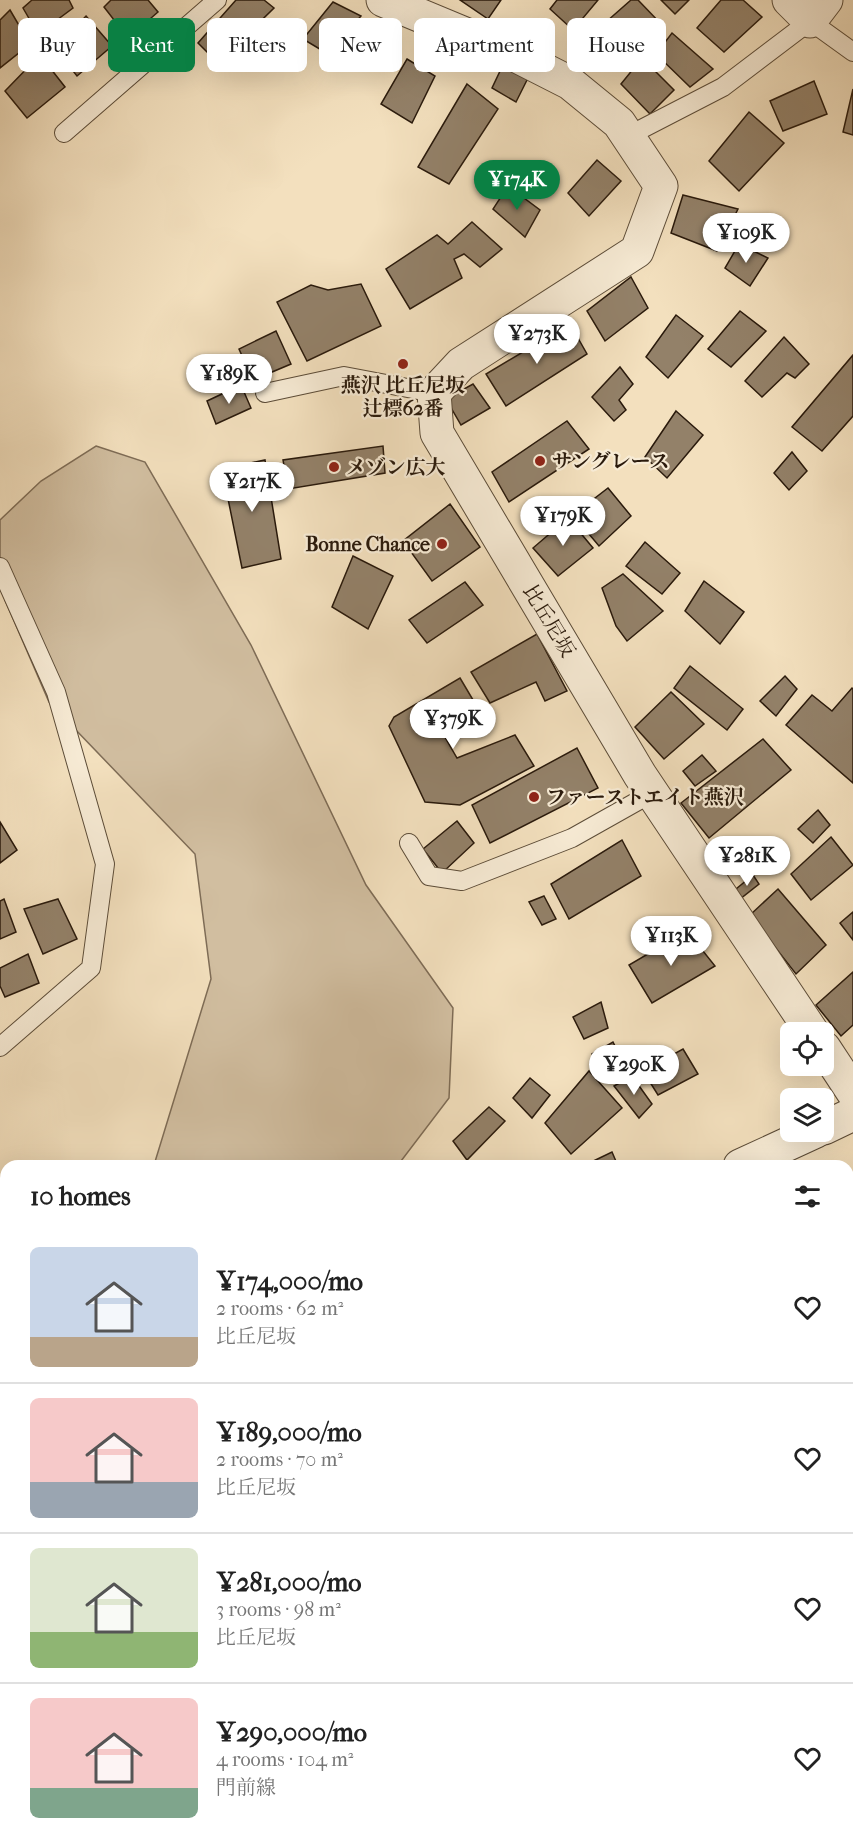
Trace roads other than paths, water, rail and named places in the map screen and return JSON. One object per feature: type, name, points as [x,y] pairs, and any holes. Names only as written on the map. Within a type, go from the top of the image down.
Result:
[{"type":"street","points":[[383,0],[513,54],[570,83],[619,123],[661,186],[638,251],[461,364],[434,393]]},
{"type":"street","name":"比丘尼坂","points":[[434,393],[437,433],[652,793],[805,1022]]},
{"type":"street","points":[[834,1063],[853,1092]]},
{"type":"street","points":[[834,1123],[853,1114]]},
{"type":"street","points":[[753,1160],[792,1142]]},
{"type":"lane","points":[[64,133],[217,0]]},
{"type":"lane","points":[[628,136],[723,87],[808,7],[853,52]]},
{"type":"lane","points":[[265,393],[344,376],[434,393]]},
{"type":"lane","points":[[0,567],[56,692],[105,864],[91,968],[0,1047]]},
{"type":"lane","points":[[409,843],[429,876],[462,881],[572,838],[652,793]]},
{"type":"place","name":"燕沢 比丘尼坂 辻標62番","points":[[403,364]]},
{"type":"place","name":"サングレース","points":[[540,461]]},
{"type":"place","name":"メゾン広大","points":[[334,467]]},
{"type":"place","name":"Bonne Chance","points":[[442,544]]},
{"type":"place","name":"ファーストエイト燕沢","points":[[534,797]]}]
